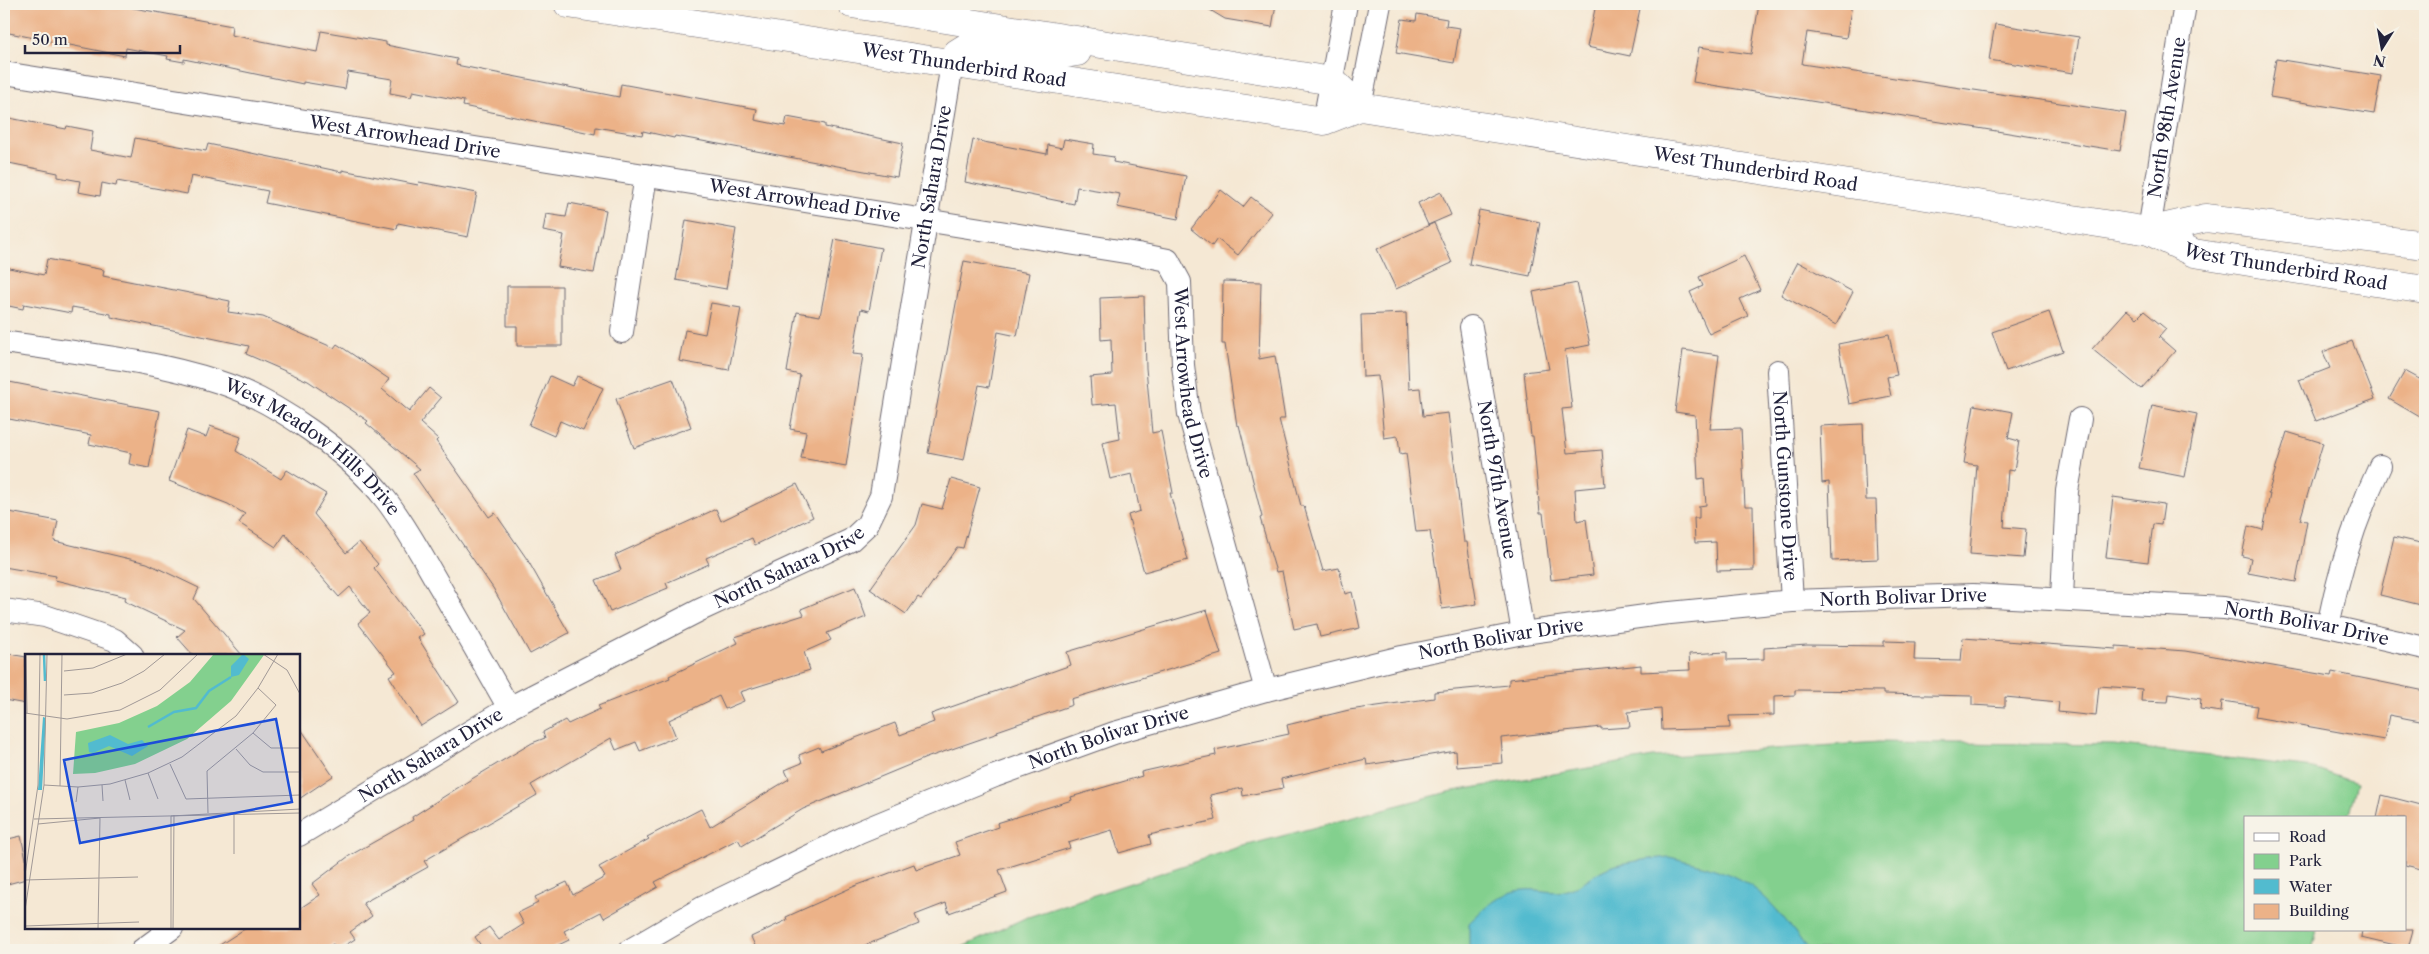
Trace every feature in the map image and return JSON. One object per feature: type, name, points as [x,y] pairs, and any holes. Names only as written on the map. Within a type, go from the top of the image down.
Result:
[{"type":"main road","name":"West Thunderbird Road","points":[[568,4],[656,11],[952,64],[1324,121],[1360,107],[2149,231],[2194,253],[2425,290]]},
{"type":"main road","points":[[852,4],[1332,81],[1360,107]]},
{"type":"main road","points":[[952,64],[954,55],[965,48],[1053,56],[1108,46]]},
{"type":"main road","name":"West Thunderbird Road","points":[[2149,231],[2206,218],[2425,245]]},
{"type":"street","points":[[1324,121],[1346,4]]},
{"type":"street","points":[[1360,107],[1380,4]]},
{"type":"street","name":"North 98th Avenue","points":[[2149,231],[2185,4]]},
{"type":"street","name":"North Sahara Drive","points":[[300,834],[509,708],[700,610],[851,540],[867,525],[881,496],[952,64]]},
{"type":"street","name":"West Arrowhead Drive","points":[[4,73],[1168,260],[1180,282],[1183,364],[1189,414],[1266,690]]},
{"type":"street","points":[[622,332],[646,175]]},
{"type":"street","name":"North 97th Avenue","points":[[1471,327],[1523,633]]},
{"type":"street","name":"West Meadow Hills Drive","points":[[4,342],[138,363],[220,382],[256,396],[322,440],[360,472],[386,499],[406,529],[509,708]]},
{"type":"street","name":"North Gunstone Drive","points":[[1778,371],[1792,601]]},
{"type":"street","points":[[2062,598],[2067,491],[2080,418]]},
{"type":"street","points":[[2328,626],[2346,549],[2362,504],[2380,466]]},
{"type":"street","name":"North Bolivar Drive","points":[[630,950],[702,908],[859,832],[996,776],[1114,733],[1266,690],[1402,657],[1523,633],[1660,614],[1792,601],[1973,595],[2062,598],[2224,608],[2328,626],[2425,648]]},
{"type":"street","points":[[4,610],[45,616],[115,640],[131,654]]},
{"type":"street","points":[[142,950],[171,929]]},
{"type":"green space","points":[[1879,742],[2114,745],[2314,768],[2357,783],[2349,816],[2244,816],[2244,932],[2316,932],[2312,950],[956,950],[1025,918],[1233,849],[1448,792],[1653,757]]},
{"type":"water","points":[[1669,857],[1729,874],[1751,886],[1774,907],[1808,950],[1471,950],[1469,947],[1469,923],[1486,907],[1507,894],[1523,890],[1551,892],[1568,890],[1615,865]]},
{"type":"building","points":[[4,4],[112,4],[232,26],[231,35],[317,52],[321,31],[386,42],[386,45],[457,59],[456,65],[619,97],[621,84],[757,109],[755,120],[785,126],[787,117],[903,143],[897,177],[643,131],[642,135],[596,127],[595,134],[463,106],[464,101],[413,91],[411,97],[390,93],[392,79],[348,72],[345,89],[303,82],[303,84],[184,59],[184,62],[167,59],[168,56],[126,48],[125,56],[4,32]]},
{"type":"building","points":[[1200,4],[1276,4],[1272,27],[1225,19]]},
{"type":"building","points":[[1596,4],[1641,4],[1630,56],[1587,47]]},
{"type":"building","points":[[1759,4],[1852,4],[1846,38],[1807,32],[1802,64],[2126,113],[2120,151],[1693,82],[1699,47],[1751,54]]},
{"type":"building","points":[[1417,14],[1447,19],[1446,26],[1460,28],[1454,63],[1396,53],[1402,19],[1416,21]]},
{"type":"building","points":[[1995,24],[2079,37],[2073,73],[1989,60]]},
{"type":"building","points":[[2276,59],[2381,76],[2374,114],[2270,97]]},
{"type":"building","points":[[4,117],[66,129],[67,126],[93,131],[90,150],[131,158],[135,138],[206,151],[208,144],[342,172],[342,170],[418,185],[419,182],[477,193],[468,237],[398,223],[397,229],[265,203],[268,191],[191,176],[187,194],[117,181],[116,186],[102,183],[100,196],[78,192],[80,181],[58,177],[58,173],[4,162]]},
{"type":"building","points":[[1064,139],[1094,144],[1093,154],[1114,157],[1113,162],[1186,176],[1178,219],[1117,207],[1120,194],[1077,187],[1074,204],[965,182],[973,140],[1047,154],[1048,145],[1062,148]]},
{"type":"building","points":[[1221,190],[1243,207],[1251,197],[1272,213],[1238,255],[1217,239],[1212,246],[1191,229]]},
{"type":"building","points":[[1441,192],[1451,215],[1428,225],[1418,203]]},
{"type":"building","points":[[569,203],[606,210],[594,273],[558,267],[564,235],[543,231],[546,214],[566,217]]},
{"type":"building","points":[[1479,210],[1540,222],[1530,276],[1469,264]]},
{"type":"building","points":[[686,220],[736,229],[726,289],[676,280]]},
{"type":"building","points":[[1434,223],[1452,263],[1396,289],[1377,249]]},
{"type":"building","points":[[835,239],[881,248],[869,311],[861,309],[853,354],[863,355],[846,466],[801,458],[806,432],[790,429],[800,375],[787,372],[797,312],[820,316]]},
{"type":"building","points":[[1744,256],[1760,290],[1740,299],[1748,316],[1709,334],[1690,292],[1703,286],[1699,277]]},
{"type":"building","points":[[47,259],[104,270],[103,276],[230,301],[228,312],[263,317],[334,348],[337,344],[389,379],[382,389],[409,412],[429,388],[441,398],[420,423],[438,439],[436,441],[489,517],[495,513],[527,559],[569,633],[530,654],[493,588],[413,473],[420,469],[366,423],[368,421],[308,381],[246,354],[249,346],[111,317],[111,314],[72,307],[71,313],[24,304],[23,309],[4,305],[4,267],[44,275]]},
{"type":"building","points":[[964,261],[1029,273],[1017,336],[998,332],[989,387],[979,385],[964,460],[928,453]]},
{"type":"building","points":[[1798,262],[1853,292],[1836,325],[1781,295]]},
{"type":"building","points":[[1223,281],[1261,282],[1259,359],[1275,356],[1285,419],[1279,419],[1301,506],[1304,506],[1323,571],[1339,568],[1345,594],[1352,592],[1360,628],[1320,637],[1317,624],[1294,629],[1282,571],[1276,572],[1260,518],[1262,517],[1239,425],[1237,426],[1225,344],[1222,344]]},
{"type":"building","points":[[1577,283],[1590,345],[1565,350],[1572,408],[1562,409],[1567,453],[1602,450],[1605,486],[1575,489],[1577,521],[1586,519],[1593,575],[1551,580],[1543,513],[1540,513],[1533,436],[1531,436],[1524,372],[1549,369],[1533,292]]},
{"type":"building","points":[[507,286],[562,286],[562,346],[517,346],[517,326],[507,326]]},
{"type":"building","points":[[1144,296],[1146,368],[1152,433],[1161,431],[1173,493],[1170,493],[1188,560],[1144,572],[1128,515],[1140,511],[1132,474],[1110,479],[1102,443],[1120,439],[1116,403],[1092,405],[1090,377],[1112,375],[1111,339],[1101,340],[1100,298]]},
{"type":"building","points":[[711,303],[741,308],[729,370],[679,361],[685,330],[705,334]]},
{"type":"building","points":[[2127,310],[2137,318],[2144,311],[2166,329],[2159,337],[2175,351],[2141,389],[2092,349]]},
{"type":"building","points":[[2049,312],[2063,351],[2006,371],[1992,332]]},
{"type":"building","points":[[1406,313],[1409,389],[1420,388],[1423,416],[1448,413],[1464,542],[1467,542],[1477,604],[1442,609],[1430,531],[1416,532],[1406,453],[1400,454],[1398,436],[1384,438],[1378,376],[1363,377],[1361,315]]},
{"type":"building","points":[[1889,334],[1897,375],[1887,377],[1891,396],[1849,404],[1838,344]]},
{"type":"building","points":[[2352,341],[2375,399],[2316,421],[2299,380],[2330,368],[2323,352]]},
{"type":"building","points":[[1683,350],[1719,355],[1710,429],[1741,428],[1745,506],[1753,506],[1754,570],[1717,571],[1716,542],[1695,543],[1694,518],[1699,518],[1699,506],[1706,505],[1704,478],[1698,479],[1695,415],[1675,412]]},
{"type":"building","points":[[2405,371],[2425,382],[2425,420],[2389,399]]},
{"type":"building","points":[[550,376],[572,386],[577,376],[603,388],[583,431],[560,421],[554,436],[529,425]]},
{"type":"building","points":[[673,379],[691,427],[634,448],[616,399]]},
{"type":"building","points":[[4,381],[160,411],[149,468],[129,464],[131,453],[89,444],[91,435],[4,418]]},
{"type":"building","points":[[1974,405],[2013,412],[2008,438],[2019,441],[2014,471],[2008,470],[2004,527],[2026,529],[2023,558],[1970,554],[1977,465],[1964,463]]},
{"type":"building","points":[[2152,405],[2197,414],[2185,477],[2139,468]]},
{"type":"building","points":[[1863,424],[1866,500],[1876,500],[1878,559],[1832,561],[1829,482],[1822,483],[1820,426]]},
{"type":"building","points":[[210,426],[241,437],[236,451],[281,479],[287,470],[326,494],[314,514],[346,553],[359,542],[378,564],[374,568],[424,634],[418,638],[459,702],[421,726],[389,676],[396,672],[358,623],[370,613],[350,587],[339,597],[285,534],[276,547],[239,523],[245,514],[228,504],[169,481],[187,430],[206,437]]},
{"type":"building","points":[[2287,432],[2323,443],[2300,520],[2307,521],[2296,582],[2248,573],[2251,558],[2242,556],[2248,526],[2263,530],[2270,494],[2268,494]]},
{"type":"building","points":[[951,479],[980,487],[963,548],[957,547],[921,599],[918,597],[906,614],[870,589],[916,525],[922,504],[942,509]]},
{"type":"building","points":[[797,484],[813,517],[755,545],[752,538],[706,558],[709,564],[666,583],[668,588],[610,612],[596,580],[621,570],[615,555],[716,509],[721,521]]},
{"type":"building","points":[[2113,497],[2164,504],[2161,525],[2153,524],[2148,562],[2106,557]]},
{"type":"building","points":[[4,511],[58,521],[54,541],[147,563],[199,588],[194,599],[241,654],[192,654],[177,637],[185,630],[124,601],[126,597],[55,580],[56,576],[4,567]]},
{"type":"building","points":[[2394,537],[2425,544],[2425,606],[2380,595]]},
{"type":"building","points":[[855,587],[866,617],[827,633],[831,640],[804,652],[810,670],[740,692],[744,701],[725,709],[719,696],[669,720],[676,737],[640,751],[636,742],[616,750],[611,738],[531,785],[537,795],[424,861],[428,867],[363,903],[372,916],[350,932],[355,939],[338,950],[333,944],[324,950],[212,950],[244,929],[300,929],[300,908],[320,895],[312,884],[349,856],[413,820],[412,817],[470,780],[532,743],[545,738],[543,732],[565,720],[568,724],[600,709],[598,706],[670,678],[669,676],[738,643],[735,637],[804,615],[801,609]]},
{"type":"building","points":[[1207,610],[1221,654],[1071,699],[1072,705],[926,758],[803,809],[742,846],[738,839],[655,882],[658,887],[604,918],[601,912],[564,931],[569,940],[548,950],[484,950],[475,937],[489,927],[499,940],[524,924],[518,913],[538,903],[535,897],[567,882],[573,895],[605,877],[599,867],[649,839],[647,837],[701,809],[710,827],[789,779],[785,770],[802,763],[799,755],[819,747],[821,751],[895,723],[900,735],[934,722],[931,714],[1071,665],[1067,652]]},
{"type":"building","points":[[1963,638],[2116,649],[2116,646],[2185,651],[2331,676],[2332,672],[2425,691],[2425,722],[2389,715],[2384,740],[2255,717],[2257,706],[2222,701],[2221,712],[2200,709],[2201,699],[2169,694],[2168,702],[2141,701],[2142,689],[2099,686],[2096,716],[2058,712],[2059,702],[2005,697],[2005,707],[1972,705],[1972,696],[1883,694],[1883,691],[1795,690],[1795,695],[1774,696],[1774,715],[1729,716],[1730,728],[1662,730],[1661,709],[1628,712],[1630,727],[1601,729],[1601,727],[1501,738],[1503,763],[1457,767],[1456,751],[1367,765],[1366,759],[1281,779],[1283,788],[1243,796],[1242,788],[1210,795],[1216,820],[1149,835],[1151,844],[1119,853],[1112,830],[1068,843],[1070,848],[999,870],[1007,892],[949,913],[946,903],[915,915],[919,924],[863,946],[865,950],[757,950],[751,937],[787,920],[786,917],[855,886],[914,864],[916,870],[960,855],[955,842],[998,827],[997,823],[1072,800],[1071,797],[1142,776],[1141,772],[1216,755],[1215,750],[1289,734],[1287,725],[1349,710],[1434,698],[1434,692],[1509,685],[1509,679],[1641,665],[1641,672],[1690,670],[1689,654],[1727,652],[1727,660],[1764,659],[1764,648],[1807,645],[1884,646],[1884,641],[1915,642],[1914,660],[1961,661]]},
{"type":"building","points":[[4,653],[25,657],[25,704],[4,700]]},
{"type":"building","points":[[300,727],[333,776],[300,798]]},
{"type":"building","points":[[2382,795],[2425,806],[2425,870],[2406,865],[2406,816],[2377,816]]},
{"type":"building","points":[[21,836],[25,854],[25,879],[4,885],[4,840]]},
{"type":"building","points":[[2406,930],[2413,930],[2408,948],[2361,937],[2362,932],[2406,932]]}]
